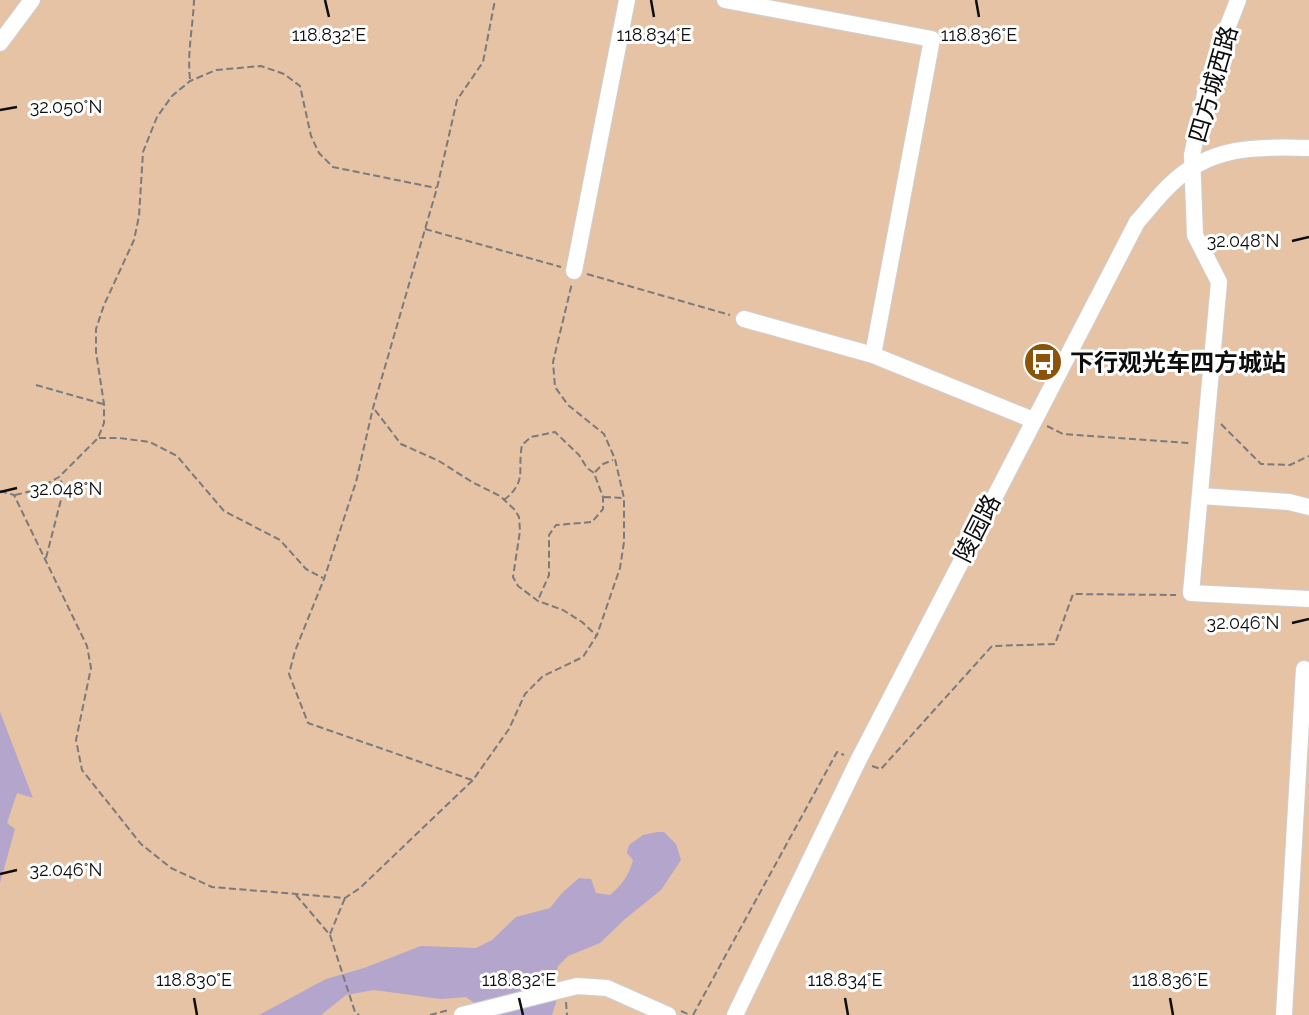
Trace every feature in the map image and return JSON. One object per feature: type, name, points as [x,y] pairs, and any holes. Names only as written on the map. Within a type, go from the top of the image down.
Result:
[{"type":"street","points":[[0,43],[32,0]]},
{"type":"street","points":[[574,271],[627,0]]},
{"type":"street","points":[[726,0],[932,39],[873,355]]},
{"type":"street","name":"四方城西路","points":[[1238,0],[1205,94],[1191,169],[1195,235],[1219,282],[1191,593],[1309,598]]},
{"type":"street","name":"陵园路","points":[[736,1015],[858,761],[1137,222],[1171,184],[1217,154],[1270,146],[1309,148]]},
{"type":"street","points":[[744,319],[873,355],[1033,420]]},
{"type":"street","points":[[1200,496],[1289,502],[1309,507]]},
{"type":"street","points":[[1284,1015],[1304,668]]},
{"type":"street","points":[[460,1013],[584,986],[607,988],[668,1015]]},
{"type":"path","points":[[190,81],[188,57],[194,0]]},
{"type":"path","points":[[474,780],[308,723],[289,674],[295,650],[324,579],[356,482],[373,408],[437,188],[457,100],[483,62],[495,0]]},
{"type":"path","points":[[0,491],[14,495],[36,490],[59,477],[98,439],[104,423],[104,404],[96,352],[96,329],[104,304],[134,240],[139,216],[143,152],[157,117],[172,96],[190,81],[216,70],[261,66],[284,74],[300,86],[311,136],[319,153],[333,167],[437,188]]},
{"type":"path","points":[[330,935],[345,898],[360,888],[474,780],[509,729],[525,694],[543,676],[583,657],[597,635],[620,568],[624,541],[624,498],[615,459],[604,434],[568,405],[555,387],[553,362],[574,271]]},
{"type":"path","points":[[36,384],[104,404]]},
{"type":"path","points":[[373,408],[401,444],[439,461],[504,500],[519,517],[520,531],[513,577],[518,586],[538,601],[563,610],[597,635]]},
{"type":"path","points":[[1208,411],[1261,464],[1290,465],[1309,456]]},
{"type":"path","points":[[1033,420],[1063,434],[1192,443]]},
{"type":"path","points":[[504,500],[516,491],[520,480],[522,444],[531,437],[555,432],[594,473],[603,497],[603,509],[592,522],[556,525],[552,530],[549,535],[549,575],[538,601]]},
{"type":"path","points":[[98,439],[119,438],[150,442],[177,456],[224,511],[280,540],[306,569],[324,579]]},
{"type":"path","points":[[594,473],[603,464],[615,459]]},
{"type":"path","points":[[45,559],[64,488],[59,477]]},
{"type":"path","points":[[14,495],[87,646],[91,668],[76,740],[82,770],[141,844],[171,868],[212,887],[345,898]]},
{"type":"path","points":[[603,497],[624,498]]},
{"type":"path","points":[[694,1015],[837,752],[881,769],[992,646],[1055,643],[1073,594],[1182,595]]},
{"type":"path","points":[[295,895],[330,935],[355,1012],[359,1015]]},
{"type":"path","points":[[566,990],[567,1015]]},
{"type":"path","points":[[430,1015],[460,1013]]},
{"type":"shaded area","points":[[0,0],[1309,0],[1309,1015],[0,1015]]},
{"type":"shaded area","points":[[0,712],[33,798],[17,793],[7,823],[15,829],[0,883]]},
{"type":"shaded area","points":[[664,832],[676,844],[681,860],[661,890],[600,943],[568,956],[558,966],[555,983],[557,999],[552,1015],[480,1015],[477,1005],[466,997],[441,999],[374,990],[346,995],[321,1015],[259,1015],[326,979],[421,946],[476,948],[492,940],[516,917],[550,908],[579,878],[591,879],[596,893],[610,895],[624,879],[633,860],[627,853],[629,845],[643,835]]},
{"type":"place","name":"下行观光车四方城站","points":[[1043,362]]}]
